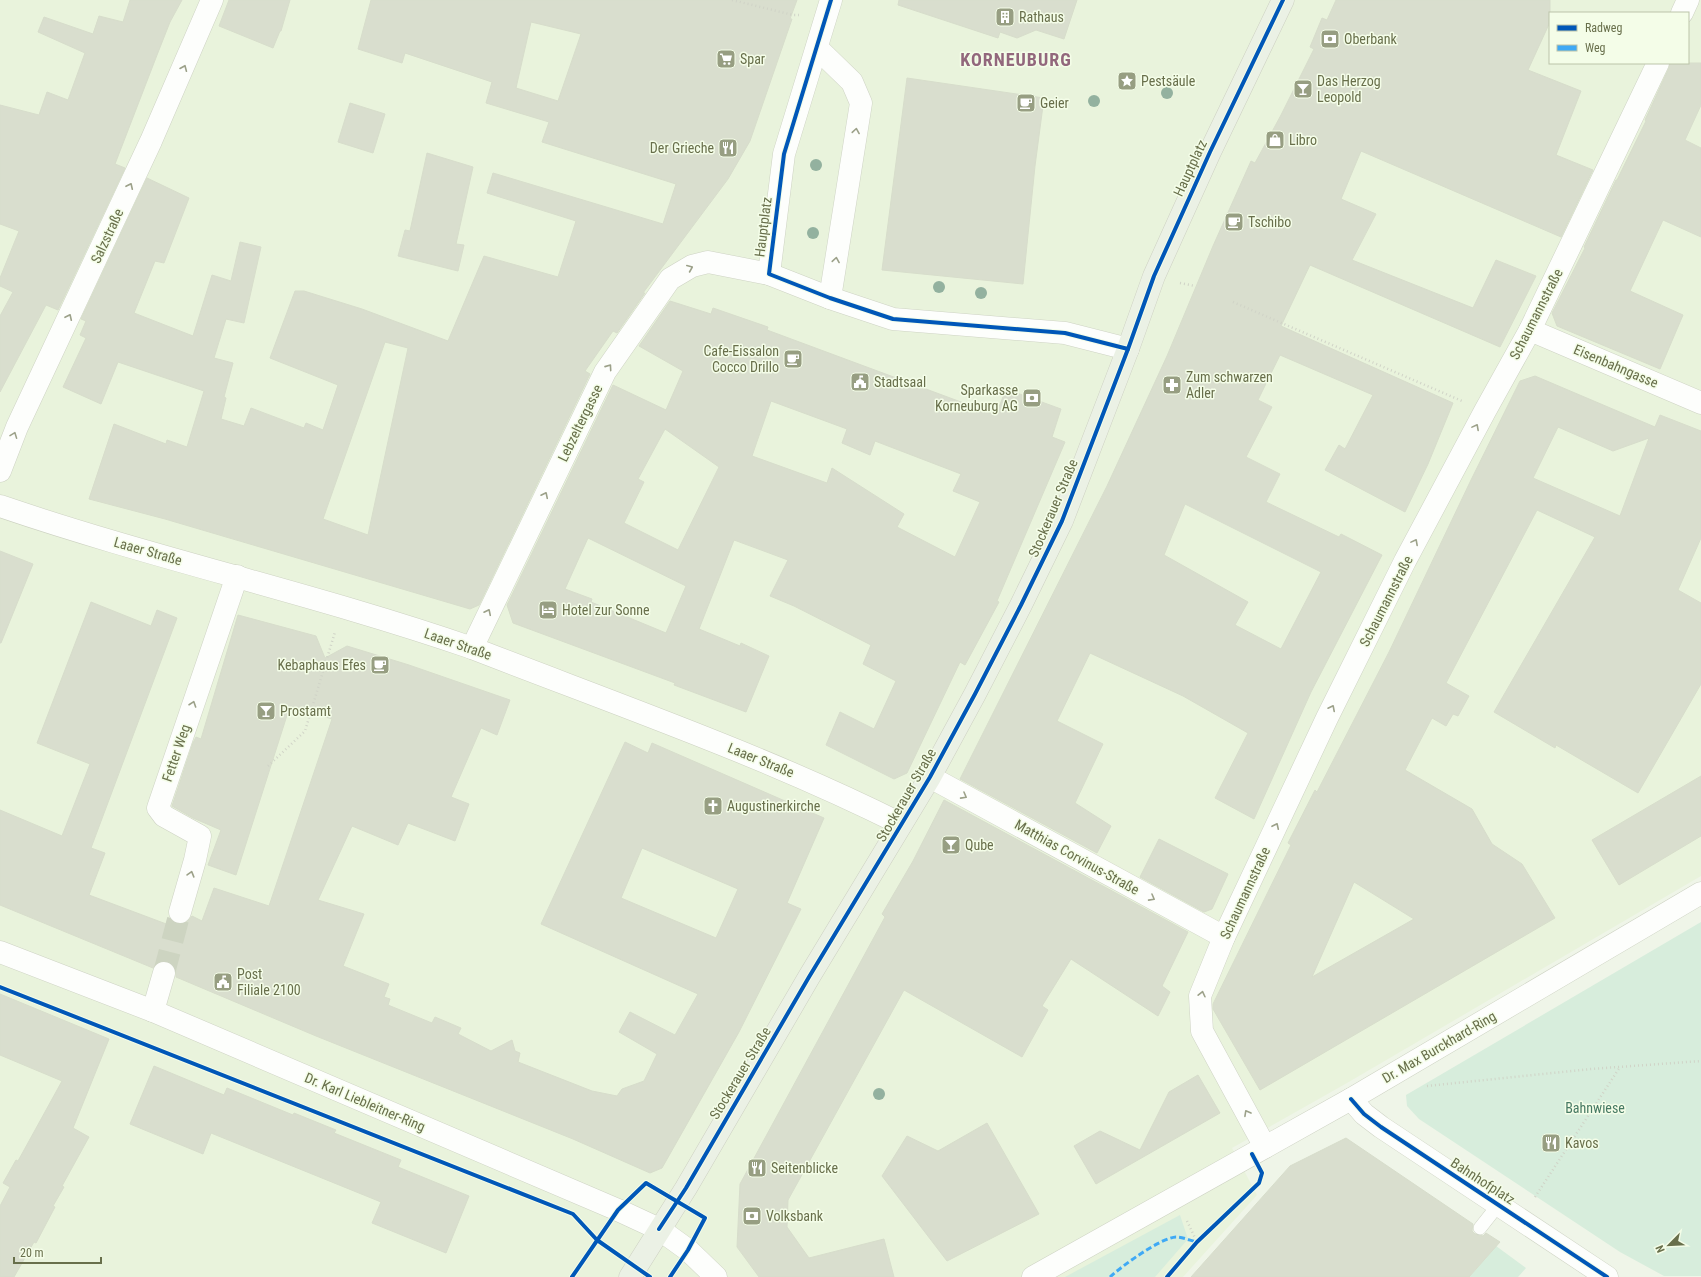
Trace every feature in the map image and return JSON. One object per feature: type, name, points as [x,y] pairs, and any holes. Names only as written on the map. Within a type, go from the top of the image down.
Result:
[{"type":"main road","name":"Hauptplatz","points":[[1128,349],[1154,276],[1210,152],[1283,0]]},
{"type":"main road","name":"Stockerauer Straße","points":[[630,1277],[686,1188],[930,777],[979,688],[1062,521],[1128,349]]},
{"type":"street","name":"Salzstraße","points":[[0,471],[17,427],[151,141],[212,0]]},
{"type":"street","points":[[1682,12],[1688,0]]},
{"type":"street","name":"Hauptplatz","points":[[769,274],[784,154],[829,6]]},
{"type":"street","points":[[817,48],[852,82],[861,103],[830,298]]},
{"type":"street","name":"Schaumannstraße","points":[[1265,1147],[1202,1031],[1200,996],[1224,937],[1330,711],[1484,411],[1530,330],[1658,64]]},
{"type":"street","name":"Lebzeltergasse","points":[[472,648],[605,372],[670,279],[692,266],[708,262],[744,269]]},
{"type":"street","name":"Hauptplatz","points":[[744,269],[769,274],[830,298],[893,319],[1065,333],[1128,349]]},
{"type":"street","name":"Eisenbahngasse","points":[[1530,330],[1701,403]]},
{"type":"street","name":"Laaer Straße","points":[[0,506],[60,526],[237,576],[429,633],[472,648],[773,765],[850,798],[901,824]]},
{"type":"street","name":"Fetter Weg","points":[[180,912],[195,860],[200,836],[164,816],[158,808],[237,576]]},
{"type":"street","name":"Matthias Corvinus-Straße","points":[[930,777],[1224,937]]},
{"type":"street","name":"Dr. Max Burckhard-Ring","points":[[1033,1277],[1351,1099],[1701,893]]},
{"type":"street","name":"Dr. Karl Liebleitner-Ring","points":[[0,952],[153,1011],[618,1210],[659,1229],[688,1250],[716,1277]]},
{"type":"street","points":[[153,1011],[164,973]]},
{"type":"street","name":"Bahnhofplatz","points":[[1351,1099],[1364,1114],[1380,1127],[1608,1277]]},
{"type":"lane","points":[[1480,1228],[1499,1204]]},
{"type":"path","points":[[732,0],[793,15],[829,6]]},
{"type":"path","points":[[1233,302],[1484,411]]},
{"type":"path","points":[[268,766],[305,731],[342,607]]},
{"type":"path","points":[[1425,1085],[1701,1061]]},
{"type":"path","points":[[1521,1219],[1620,1067]]},
{"type":"path","points":[[1192,1248],[1203,1237]]},
{"type":"shaded area","points":[[0,0],[1701,0],[1701,876],[1347,1083],[1232,1148],[1257,1195],[1183,1277],[0,1277]]},
{"type":"green space","name":"Bahnwiese","points":[[1701,922],[1701,1276],[1664,1276],[1620,1252],[1419,1119],[1407,1106],[1406,1095]]},
{"type":"green space","points":[[1180,1215],[1188,1239],[1155,1277],[1065,1277]]},
{"type":"green space","points":[[1496,1246],[1526,1268],[1518,1277],[1469,1277]]},
{"type":"building","points":[[130,0],[182,0],[170,22],[115,164],[125,168],[58,310],[46,305],[0,392],[0,316],[13,292],[0,286],[0,278],[19,231],[0,224],[0,105],[39,115],[47,92],[68,100],[85,53],[38,32],[44,17],[93,34],[99,16],[123,22]]},
{"type":"building","points":[[229,0],[290,0],[281,31],[273,48],[219,26]]},
{"type":"building","points":[[371,0],[797,0],[790,19],[792,19],[750,141],[728,179],[643,293],[645,293],[617,333],[613,331],[585,371],[590,374],[479,605],[470,609],[165,519],[89,499],[114,424],[166,444],[167,440],[187,447],[204,391],[118,362],[101,404],[63,387],[86,338],[80,335],[86,321],[81,319],[147,178],[189,198],[164,263],[155,261],[134,313],[193,336],[212,275],[231,281],[240,242],[261,247],[244,323],[226,319],[214,358],[233,363],[224,397],[226,398],[221,419],[244,426],[251,408],[304,428],[306,423],[323,430],[338,385],[270,358],[295,291],[304,291],[362,309],[448,341],[484,256],[558,277],[576,221],[487,193],[493,173],[663,224],[676,184],[542,142],[549,122],[486,103],[492,82],[405,53],[402,63],[358,49]],"holes":[[[531,22],[581,34],[558,101],[516,88]],[[385,342],[408,348],[368,535],[323,519]]]},
{"type":"building","name":"Rathaus","points":[[899,0],[1077,0],[1064,39],[1036,30],[1017,38],[1000,32],[998,38],[898,5]]},
{"type":"building","points":[[1336,0],[1550,0],[1549,24],[1528,70],[1581,91],[1556,155],[1593,170],[1561,237],[1361,151],[1341,199],[1376,214],[1352,260],[1473,308],[1496,260],[1536,276],[1500,347],[1310,265],[1281,326],[1453,403],[1428,464],[1405,512],[1325,470],[1339,445],[1345,449],[1373,395],[1280,355],[1258,400],[1272,407],[1246,457],[1280,474],[1266,502],[1339,537],[1341,534],[1382,555],[1311,692],[1254,819],[1215,798],[1248,733],[1183,696],[1090,653],[1057,721],[1103,744],[1075,803],[1111,826],[1097,853],[960,779],[1107,486],[1167,356],[1213,246],[1251,161],[1255,163],[1314,49],[1310,47],[1322,18],[1327,20]],"holes":[[[1185,504],[1321,572],[1281,649],[1235,625],[1248,602],[1164,555]]]},
{"type":"building","points":[[1701,63],[1701,105],[1685,140],[1701,148],[1701,237],[1663,220],[1630,291],[1683,315],[1660,369],[1557,326],[1552,313],[1646,121],[1645,120],[1670,64]]},
{"type":"building","points":[[907,78],[1044,98],[1035,166],[1023,284],[882,270]]},
{"type":"building","points":[[350,103],[385,114],[373,153],[338,142]]},
{"type":"building","points":[[427,153],[473,167],[456,244],[464,245],[458,271],[398,256],[405,230],[410,231]]},
{"type":"building","points":[[670,301],[711,314],[713,308],[768,327],[767,330],[996,415],[1006,389],[1061,409],[1052,437],[1065,442],[997,601],[999,602],[965,665],[960,662],[907,773],[894,779],[826,745],[840,712],[874,729],[896,681],[863,664],[871,645],[794,606],[770,596],[788,560],[734,540],[699,629],[740,646],[741,643],[769,656],[746,712],[674,685],[675,683],[513,623],[507,605],[613,385],[666,410],[683,371],[639,346]],"holes":[[[771,401],[847,429],[842,443],[870,455],[875,441],[961,474],[953,491],[980,502],[955,557],[897,527],[904,514],[832,468],[827,483],[752,456]],[[665,429],[719,467],[678,550],[624,523],[644,482],[638,479]],[[588,538],[686,586],[666,633],[591,602],[592,599],[565,589]]]},
{"type":"building","points":[[1535,376],[1655,427],[1660,415],[1701,431],[1701,538],[1678,590],[1701,603],[1701,684],[1638,793],[1556,745],[1555,748],[1494,712],[1595,537],[1537,510],[1446,683],[1469,696],[1458,716],[1453,714],[1446,726],[1432,718],[1405,770],[1472,809],[1492,844],[1522,864],[1555,918],[1260,1090],[1213,1009],[1213,1004],[1291,845],[1288,843],[1315,790],[1317,792],[1389,652],[1520,381]],"holes":[[[1558,427],[1613,451],[1649,438],[1620,516],[1533,478]],[[1354,882],[1414,919],[1312,977]]]},
{"type":"building","points":[[0,551],[33,564],[1,643],[0,643]]},
{"type":"building","points":[[91,602],[151,626],[157,610],[177,618],[91,848],[105,853],[89,895],[169,925],[170,920],[176,924],[183,924],[192,916],[202,921],[214,888],[269,906],[332,719],[290,706],[236,875],[208,865],[221,830],[193,818],[172,806],[193,743],[196,737],[201,739],[238,615],[316,636],[325,658],[347,646],[409,665],[510,700],[497,735],[481,728],[451,797],[469,804],[455,841],[408,823],[398,845],[352,826],[318,900],[364,914],[343,966],[389,984],[384,997],[390,999],[388,1005],[432,1023],[435,1017],[461,1028],[458,1034],[491,1051],[512,1040],[515,1051],[520,1053],[518,1062],[592,1091],[617,1096],[622,1089],[644,1081],[657,1054],[619,1032],[630,1012],[675,1035],[698,994],[541,924],[625,742],[648,753],[652,743],[824,818],[787,903],[801,909],[739,1032],[662,1168],[650,1173],[573,1139],[316,1036],[176,977],[176,970],[168,961],[161,961],[153,968],[0,905],[0,810],[62,836],[90,764],[37,743]],"holes":[[[642,848],[738,889],[716,938],[621,898]]]},
{"type":"building","points":[[1701,776],[1701,836],[1619,885],[1592,840]]},
{"type":"building","points":[[944,800],[1188,932],[1162,986],[1170,992],[1158,1016],[1071,959],[1042,1006],[1048,1010],[1022,1057],[904,990],[788,1200],[787,1227],[809,1258],[884,1239],[894,1277],[759,1277],[737,1247],[740,1184],[885,917],[882,914],[913,861]]},
{"type":"building","points":[[1159,839],[1228,874],[1212,909],[1204,912],[1140,877]]},
{"type":"building","points":[[0,994],[109,1039],[73,1128],[89,1137],[62,1186],[64,1187],[53,1206],[55,1207],[36,1243],[34,1242],[14,1277],[0,1277],[0,1206],[10,1187],[3,1183],[16,1160],[18,1161],[62,1081],[0,1055]]},
{"type":"building","points":[[154,1066],[224,1095],[227,1088],[293,1115],[294,1113],[336,1130],[334,1133],[401,1160],[398,1167],[469,1196],[446,1253],[372,1223],[381,1202],[211,1133],[203,1154],[130,1124]]},
{"type":"building","points":[[1198,1075],[1220,1113],[1096,1184],[1074,1146],[1100,1131],[1140,1150],[1169,1092]]},
{"type":"building","points":[[987,1123],[1039,1214],[947,1261],[882,1176],[907,1136],[938,1151]]},
{"type":"building","points":[[1346,1138],[1473,1224],[1472,1231],[1475,1234],[1483,1236],[1486,1233],[1500,1242],[1469,1277],[1191,1277],[1290,1166]]},
{"type":"tunnel","points":[[164,973],[180,912]]},
{"type":"marked path","points":[[1110,1277],[1123,1266],[1161,1242],[1176,1237],[1197,1242]]},
{"type":"cycle path","points":[[831,0],[784,154],[769,274],[830,298],[893,319],[1065,333],[1128,349]]},
{"type":"cycle path","points":[[659,1229],[686,1188],[809,977],[930,777],[1021,605],[1062,521],[1128,349],[1154,276],[1210,152],[1283,0]]},
{"type":"cycle path","points":[[0,987],[573,1214],[597,1240],[650,1277]]},
{"type":"cycle path","points":[[1351,1099],[1364,1114],[1381,1127],[1607,1277]]},
{"type":"cycle path","points":[[1167,1277],[1197,1242],[1259,1183],[1262,1173],[1252,1154]]},
{"type":"cycle path","points":[[572,1277],[618,1210],[646,1183],[705,1218],[688,1250],[670,1277]]},
{"type":"place","name":"Rathaus","points":[[1005,17]]},
{"type":"place","name":"Oberbank","points":[[1330,39]]},
{"type":"place","name":"Spar","points":[[726,59]]},
{"type":"place","name":"Pestsäule","points":[[1127,81]]},
{"type":"place","name":"Das Herzog Leopold","points":[[1303,89]]},
{"type":"place","name":"Geier","points":[[1026,103]]},
{"type":"place","name":"Libro","points":[[1275,140]]},
{"type":"place","name":"Der Grieche","points":[[728,148]]},
{"type":"place","name":"Tschibo","points":[[1234,222]]},
{"type":"place","name":"Cafe-Eissalon Cocco Drillo","points":[[793,359]]},
{"type":"place","name":"Stadtsaal","points":[[860,382]]},
{"type":"place","name":"Zum schwarzen Adler","points":[[1172,385]]},
{"type":"place","name":"Sparkasse Korneuburg AG","points":[[1032,398]]},
{"type":"place","name":"Hotel zur Sonne","points":[[548,610]]},
{"type":"place","name":"Kebaphaus Efes","points":[[380,665]]},
{"type":"place","name":"Prostamt","points":[[266,711]]},
{"type":"place","name":"Augustinerkirche","points":[[713,806]]},
{"type":"place","name":"Qube","points":[[951,845]]},
{"type":"place","name":"Post Filiale 2100","points":[[223,982]]},
{"type":"place","name":"Kavos","points":[[1551,1143]]},
{"type":"place","name":"Seitenblicke","points":[[757,1168]]},
{"type":"place","name":"Volksbank","points":[[752,1216]]},
{"type":"district","name":"KORNEUBURG","points":[[1016,59]]}]
